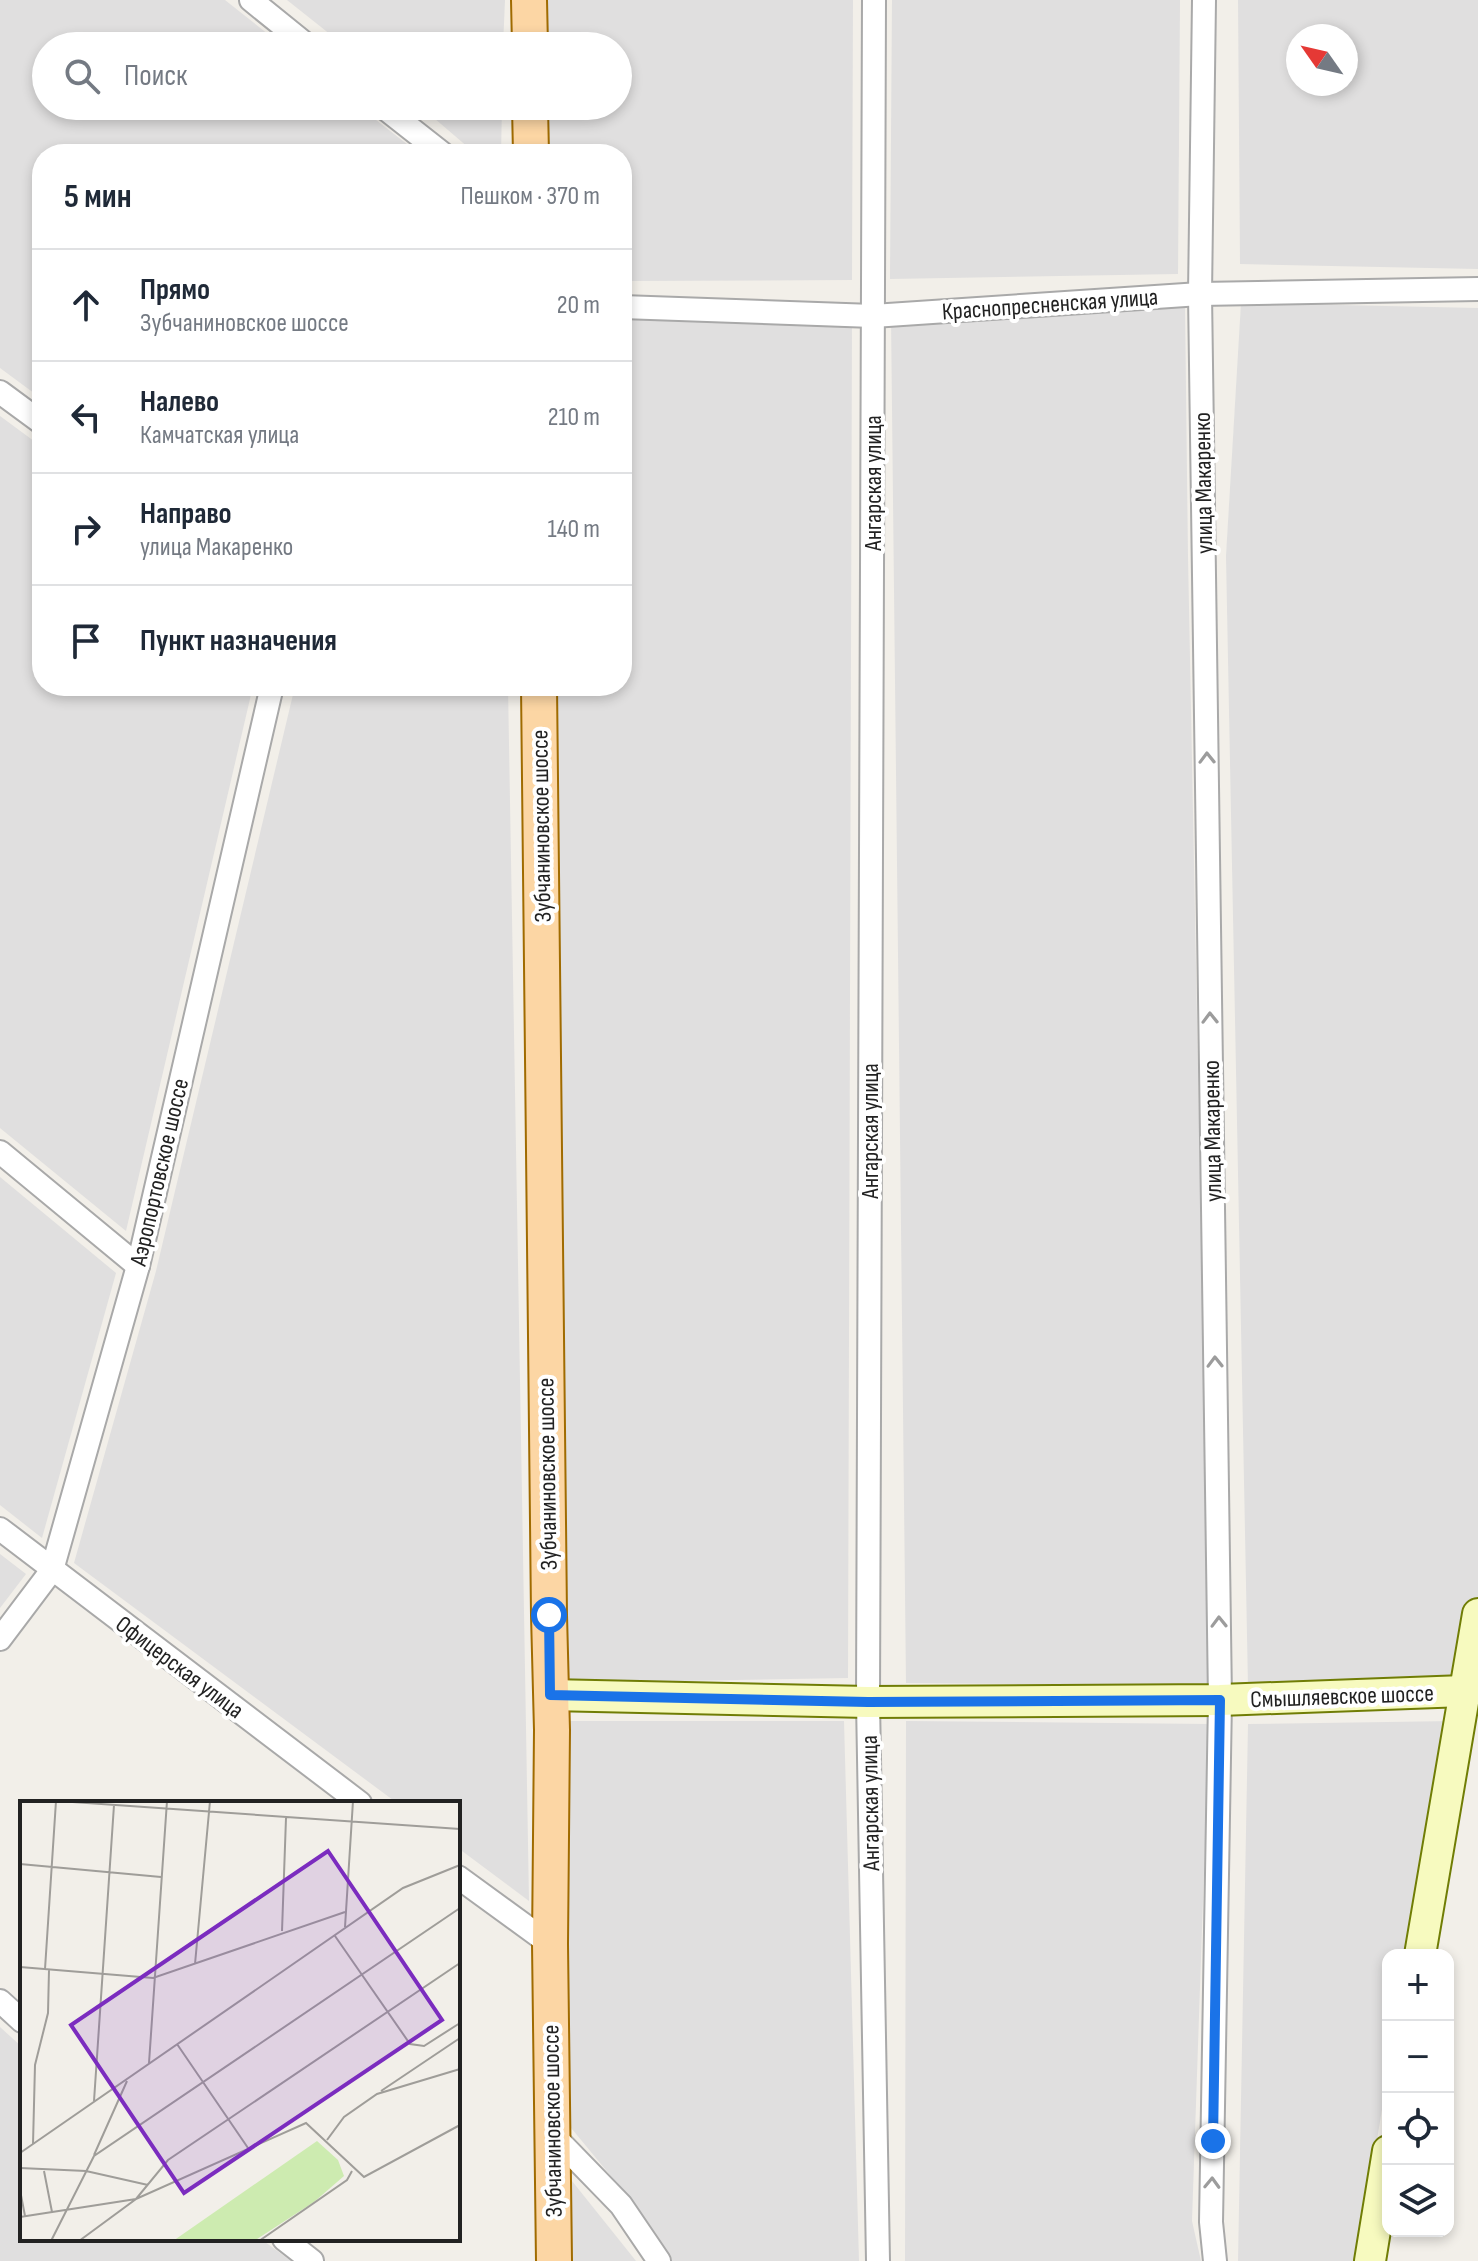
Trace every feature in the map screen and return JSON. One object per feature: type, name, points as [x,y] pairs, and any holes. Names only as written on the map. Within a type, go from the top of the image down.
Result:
[{"type":"main road","points":[[529,0],[530,32]]},
{"type":"main road","points":[[530,120],[531,144]]},
{"type":"main road","name":"Зубчаниновское шоссе","points":[[539,696],[554,2261]]},
{"type":"street","points":[[251,0],[291,32]]},
{"type":"street","name":"Ангарская улица","points":[[874,0],[868,1702],[878,2261]]},
{"type":"street","name":"улица Макаренко","points":[[1204,0],[1200,294],[1220,1700],[1211,2222],[1215,2261]]},
{"type":"street","points":[[398,120],[426,144]]},
{"type":"street","name":"Краснопресненская улица","points":[[632,307],[873,316],[1200,294],[1478,289]]},
{"type":"street","points":[[0,392],[32,416]]},
{"type":"street","name":"Аэропортовское шоссе","points":[[0,1639],[52,1570],[138,1266],[270,696]]},
{"type":"street","points":[[0,1152],[138,1266]]},
{"type":"street","name":"Офицерская улица","points":[[0,1529],[357,1801]]},
{"type":"street","name":"Смышляевское шоссе","points":[[1421,1949],[1478,1614]]},
{"type":"street","name":"Смышляевское шоссе","points":[[550,1695],[868,1702],[1220,1700],[1464,1691]]},
{"type":"street","points":[[460,1878],[550,1944]]},
{"type":"street","points":[[0,2001],[20,2019]]},
{"type":"street","points":[[552,2134],[621,2205],[659,2261]]},
{"type":"street","points":[[1370,2261],[1386,2165]]},
{"type":"street","points":[[287,2241],[312,2261]]},
{"type":"shaded area","points":[[0,0],[225,0],[265,32],[32,32],[32,120],[376,120],[407,144],[32,144],[32,392],[0,368]]},
{"type":"shaded area","points":[[287,0],[505,0],[504,32],[327,32]]},
{"type":"shaded area","points":[[543,0],[853,0],[852,280],[632,281],[632,144],[540,144],[541,120],[632,120],[632,32],[542,32]]},
{"type":"shaded area","points":[[892,0],[1180,0],[1178,274],[890,279]]},
{"type":"shaded area","points":[[1238,0],[1478,0],[1478,269],[1240,264]]},
{"type":"shaded area","points":[[436,120],[502,120],[501,144],[464,144]]},
{"type":"shaded area","points":[[1241,303],[1478,308],[1478,1598],[1469,1665],[1455,1682],[1248,1686],[1226,556]]},
{"type":"shaded area","points":[[1185,305],[1210,1686],[906,1683],[891,317]]},
{"type":"shaded area","points":[[852,318],[848,1678],[565,1683],[547,696],[632,696],[632,320]]},
{"type":"shaded area","points":[[0,416],[32,440],[32,696],[251,696],[126,1231],[0,1128]]},
{"type":"shaded area","points":[[293,696],[508,696],[529,1901],[460,1849],[460,1801],[394,1801],[74,1563],[156,1271]]},
{"type":"shaded area","points":[[0,1177],[116,1273],[42,1538],[0,1505]]},
{"type":"shaded area","points":[[0,1554],[26,1574],[0,1608]]},
{"type":"shaded area","points":[[566,1721],[844,1721],[859,2261],[669,2261],[629,2198],[567,2123]]},
{"type":"shaded area","points":[[906,1721],[1209,1724],[1192,2221],[1201,2261],[905,2261]]},
{"type":"shaded area","points":[[1454,1721],[1408,1949],[1382,1949],[1382,2109],[1357,2261],[1238,2261],[1248,1724]]},
{"type":"shaded area","points":[[0,2027],[20,2045],[20,2241],[264,2241],[291,2261],[0,2261]]},
{"type":"shaded area","points":[[568,2176],[636,2261],[569,2261]]},
{"type":"route","points":[[549,1615],[550,1695],[868,1702],[1220,1700],[1213,2141]]}]
